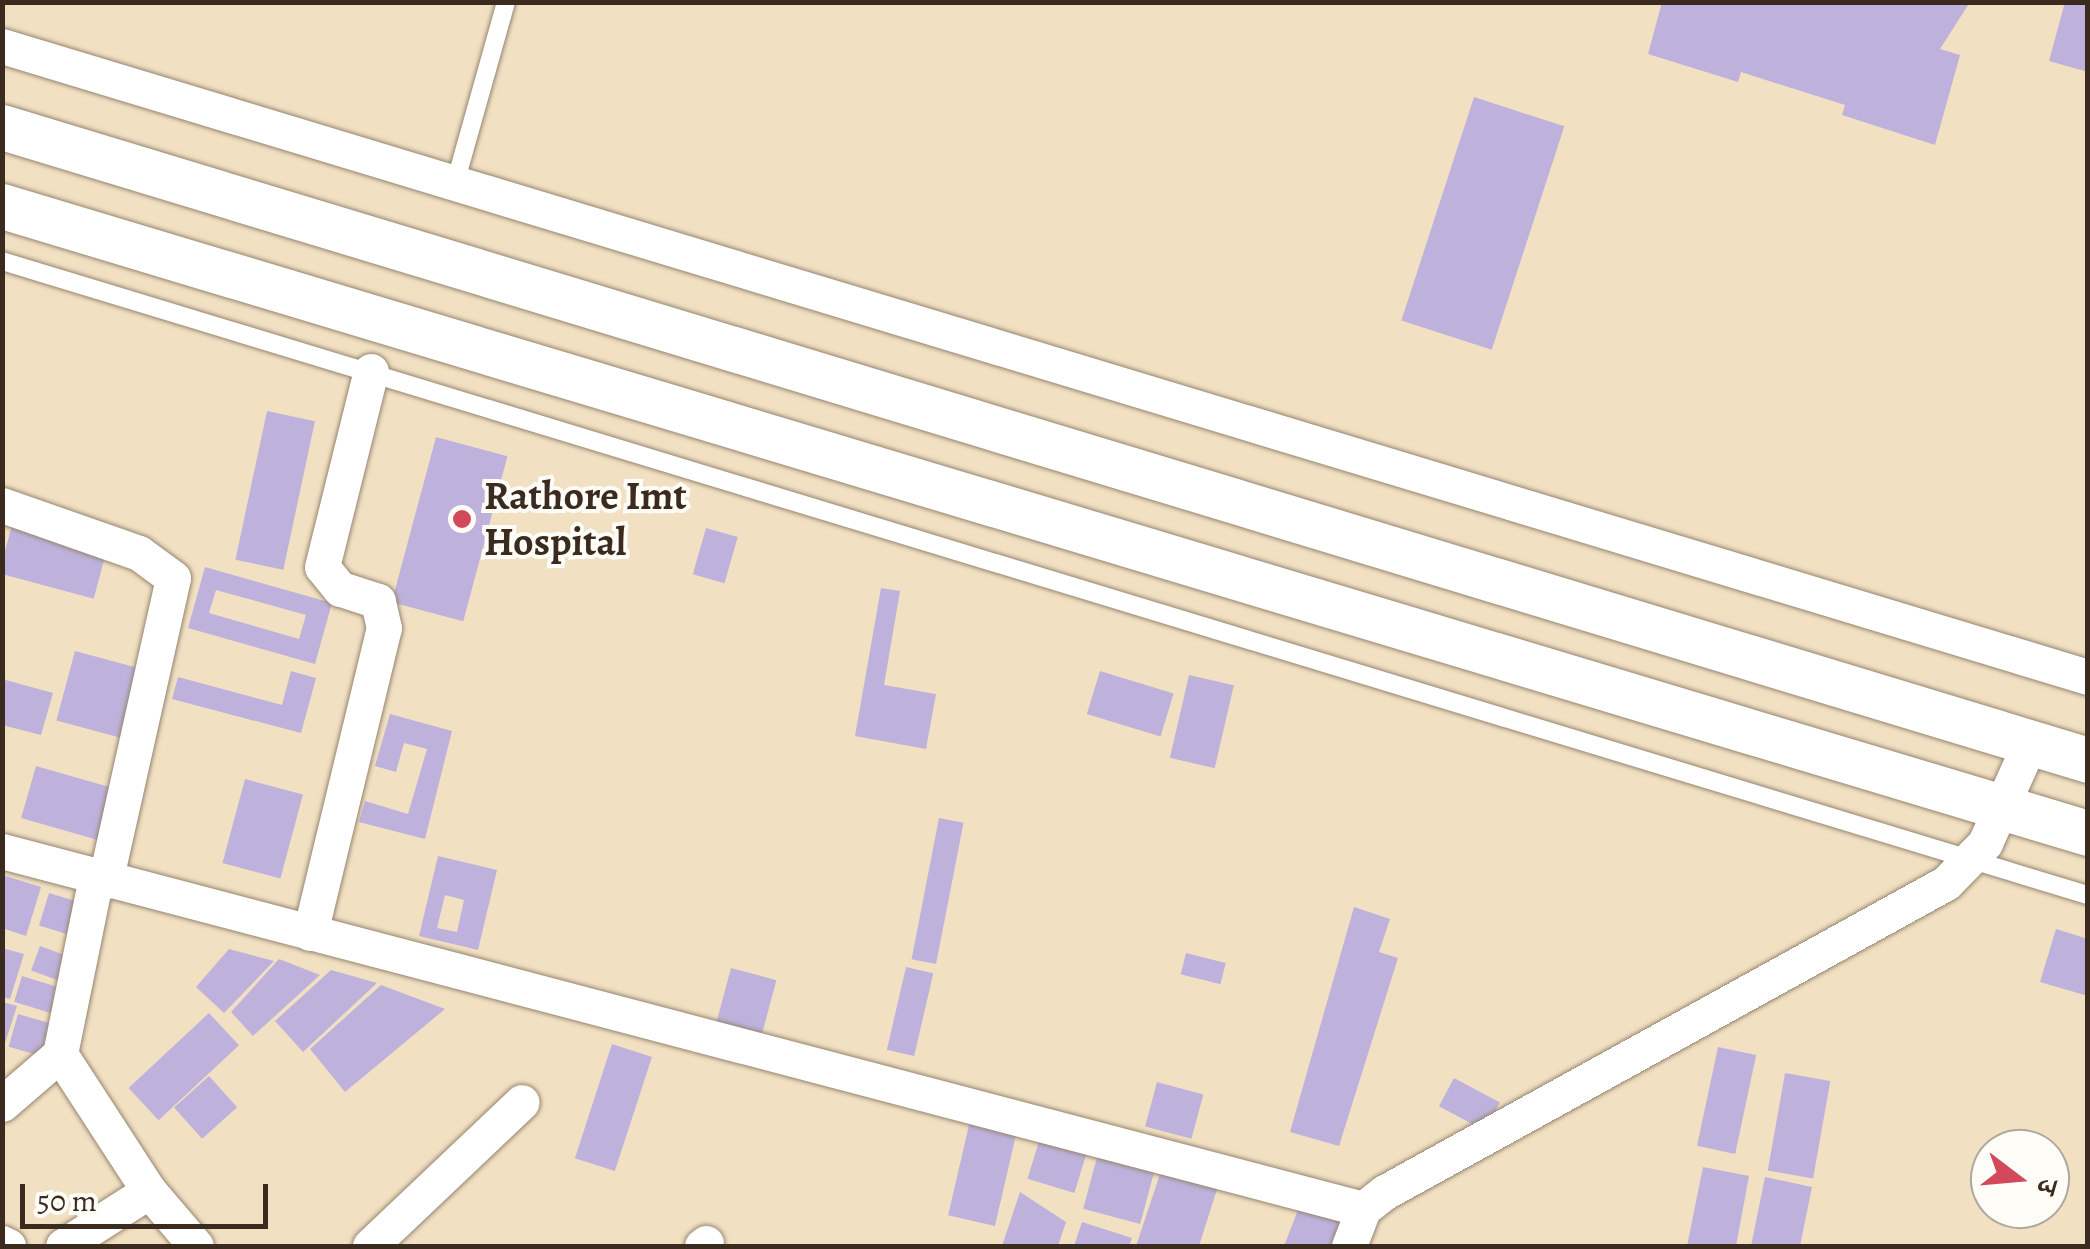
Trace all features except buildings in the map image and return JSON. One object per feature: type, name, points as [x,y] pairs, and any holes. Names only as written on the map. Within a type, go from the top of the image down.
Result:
[{"type":"street","points":[[2,46],[456,180],[2088,677]]},
{"type":"street","points":[[2,127],[2088,760]]},
{"type":"street","points":[[2,206],[2088,833]]},
{"type":"street","points":[[310,933],[384,628],[378,602],[340,588],[322,566],[370,371]]},
{"type":"street","points":[[2,505],[138,552],[173,578],[60,1054],[2,1104]]},
{"type":"street","points":[[1349,1246],[1363,1209],[1919,902],[1975,857],[2005,807],[2030,743]]},
{"type":"street","points":[[2,851],[1363,1209]]},
{"type":"street","points":[[60,1054],[148,1191],[196,1246]]},
{"type":"street","points":[[370,1246],[522,1102]]},
{"type":"street","points":[[63,1246],[148,1191]]},
{"type":"lane","points":[[456,180],[506,2]]},
{"type":"lane","points":[[2,261],[1975,857],[2088,895]]},
{"type":"place","name":"Rathore Imt Hospital","points":[[462,519]]}]
